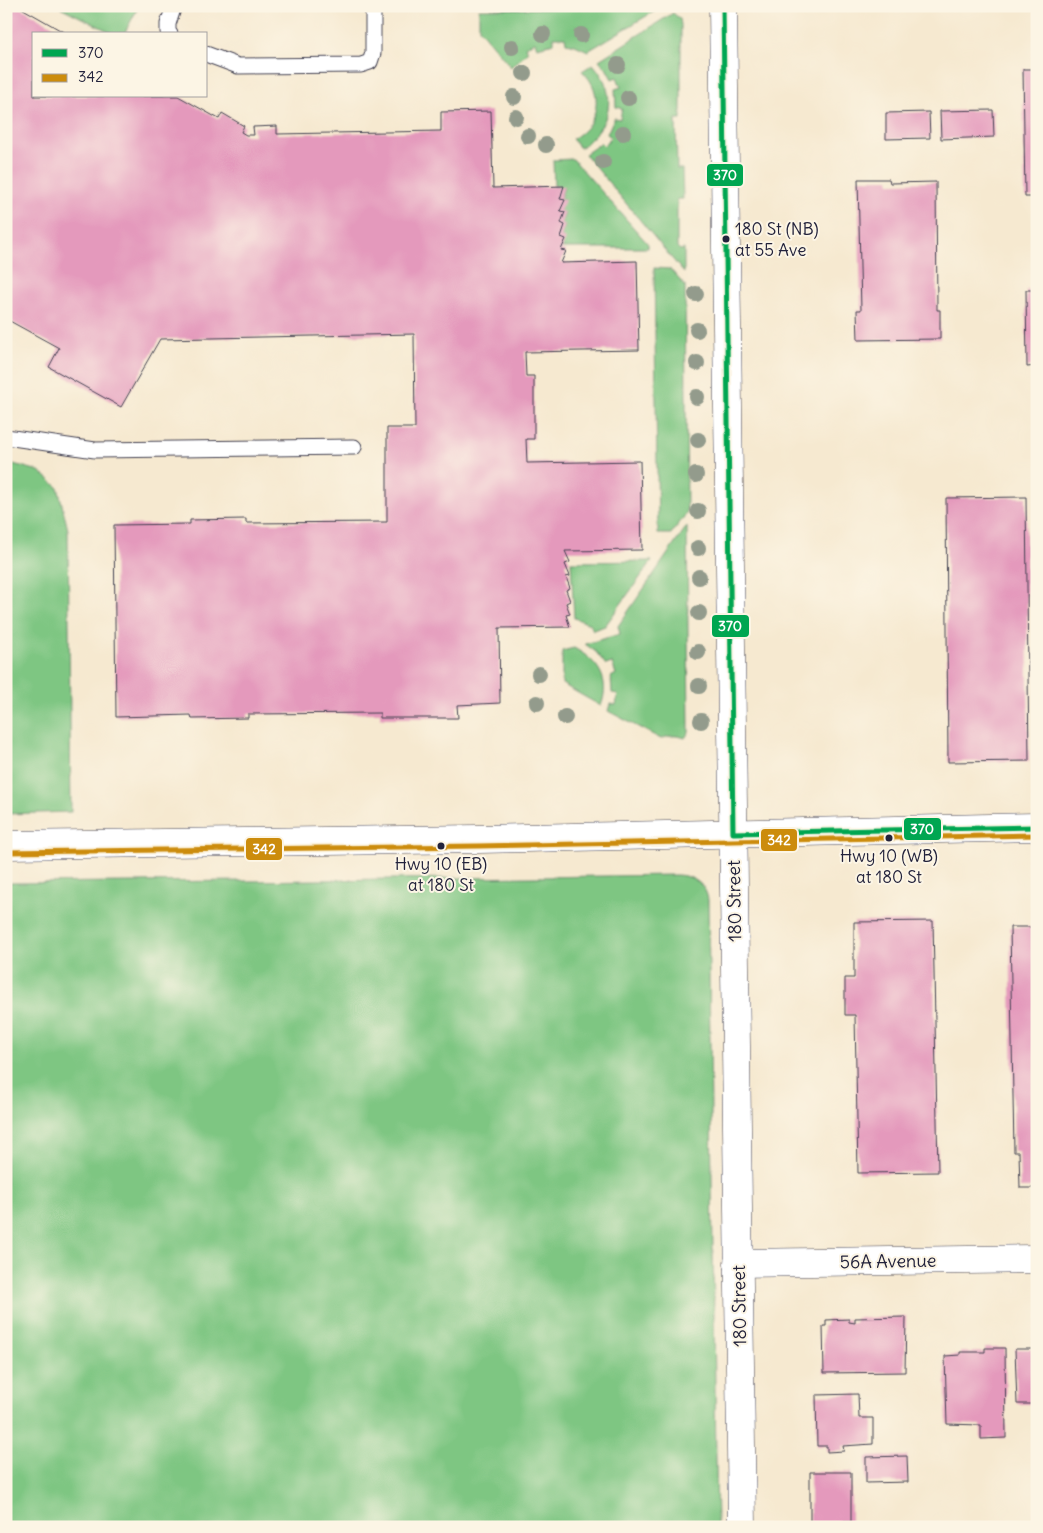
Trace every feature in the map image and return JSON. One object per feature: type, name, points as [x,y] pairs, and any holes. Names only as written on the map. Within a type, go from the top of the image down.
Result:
[{"type":"main road","name":"180 Street","points":[[723,6],[742,1527]]},
{"type":"main road","points":[[6,845],[733,834],[1037,827]]},
{"type":"main road","name":"56A Avenue","points":[[738,1263],[1037,1258]]},
{"type":"lane","points":[[168,32],[168,24],[174,6]]},
{"type":"lane","points":[[208,55],[238,66],[361,65],[370,62],[373,53],[373,6]]},
{"type":"lane","points":[[6,437],[95,450],[354,447]]},
{"type":"green space","points":[[58,6],[139,6],[125,32],[110,32]]},
{"type":"green space","points":[[660,8],[588,51],[566,43],[565,37],[554,37],[554,43],[537,47],[535,42],[525,46],[528,51],[511,67],[479,29],[479,9]]},
{"type":"green space","points":[[673,13],[680,19],[681,25],[681,119],[676,119],[677,169],[682,169],[683,199],[677,199],[677,247],[680,250],[684,249],[684,273],[585,154],[601,143],[604,146],[611,137],[607,134],[614,118],[620,119],[622,109],[616,107],[615,89],[621,87],[617,77],[612,79],[599,60]]},
{"type":"green space","points":[[593,64],[607,87],[608,109],[598,130],[580,148],[572,139],[588,125],[596,108],[594,89],[582,71]]},
{"type":"green space","points":[[573,159],[648,244],[648,248],[562,248],[565,239],[561,237],[565,225],[561,223],[565,213],[560,211],[564,200],[560,199],[564,187],[554,186],[553,160]]},
{"type":"green space","points":[[654,268],[670,269],[685,286],[687,513],[671,534],[658,534]]},
{"type":"green space","points":[[6,462],[39,471],[58,487],[68,530],[71,812],[6,814]]},
{"type":"green space","points":[[687,526],[689,732],[685,738],[673,736],[661,739],[608,711],[610,704],[616,705],[618,694],[612,693],[611,677],[616,674],[612,663],[606,665],[596,652],[585,644],[620,634],[618,626]]},
{"type":"green space","points":[[652,561],[605,626],[593,630],[590,624],[574,618],[571,562]]},
{"type":"green space","points":[[574,648],[590,659],[600,672],[604,687],[601,706],[562,684],[562,651]]},
{"type":"green space","points":[[675,875],[692,878],[697,881],[707,894],[708,900],[717,1527],[6,1527],[6,883]]},
{"type":"building","points":[[6,6],[18,6],[64,32],[32,32],[32,98],[182,98],[219,119],[222,113],[244,126],[241,132],[246,135],[254,135],[253,127],[277,126],[277,134],[441,131],[441,112],[491,111],[493,188],[564,186],[560,199],[565,200],[560,211],[565,212],[561,223],[565,225],[561,237],[566,239],[561,250],[566,251],[561,263],[637,261],[639,350],[525,352],[526,376],[534,376],[534,439],[526,439],[527,463],[640,461],[642,550],[565,551],[570,562],[565,564],[570,576],[566,577],[570,588],[566,590],[570,601],[566,603],[570,614],[566,615],[570,627],[499,628],[500,703],[457,705],[458,718],[380,718],[380,713],[248,714],[248,718],[192,719],[191,715],[116,717],[114,525],[190,524],[190,520],[246,519],[246,523],[387,522],[387,428],[415,428],[414,334],[160,339],[121,407],[49,367],[59,348],[6,319]]},
{"type":"building","points":[[1023,69],[1037,69],[1037,197],[1025,197]]},
{"type":"building","points":[[993,110],[994,137],[941,139],[940,111]]},
{"type":"building","points":[[929,112],[930,138],[886,139],[886,113]]},
{"type":"building","points":[[858,179],[889,179],[890,183],[936,182],[937,310],[940,310],[940,339],[858,340],[857,310],[861,310]]},
{"type":"building","points":[[1026,290],[1037,290],[1037,366],[1027,367]]},
{"type":"building","points":[[1026,497],[1029,761],[948,762],[946,498]]},
{"type":"building","points":[[933,921],[938,1172],[858,1173],[855,1015],[845,1015],[845,978],[854,978],[854,922]]},
{"type":"building","points":[[1010,927],[1037,927],[1037,1188],[1020,1188],[1019,1152],[1014,1152]]},
{"type":"building","points":[[906,1317],[905,1372],[824,1373],[823,1326],[826,1326],[826,1320],[849,1319],[849,1322],[855,1323],[855,1318]]},
{"type":"building","points":[[985,1348],[1005,1348],[1006,1438],[981,1439],[981,1425],[947,1424],[945,1356],[960,1355],[960,1352],[985,1352]]},
{"type":"building","points":[[1015,1349],[1037,1349],[1037,1404],[1017,1404]]},
{"type":"building","points":[[858,1394],[859,1418],[873,1418],[873,1444],[843,1446],[844,1451],[827,1452],[827,1446],[817,1446],[816,1395]]},
{"type":"building","points":[[907,1456],[908,1482],[866,1483],[866,1457]]},
{"type":"building","points":[[810,1472],[851,1472],[851,1522],[810,1522]]},
{"type":"transit line","name":"370","points":[[723,6],[733,833]]},
{"type":"transit line","name":"370","points":[[733,833],[1037,827]]},
{"type":"transit line","name":"342","points":[[6,852],[478,846],[1037,835]]},
{"type":"place","name":"180 St (NB) at 55 Ave","points":[[726,239]]},
{"type":"place","name":"Hwy 10 (WB) at 180 St","points":[[889,838]]},
{"type":"place","name":"Hwy 10 (EB) at 180 St","points":[[441,846]]}]
